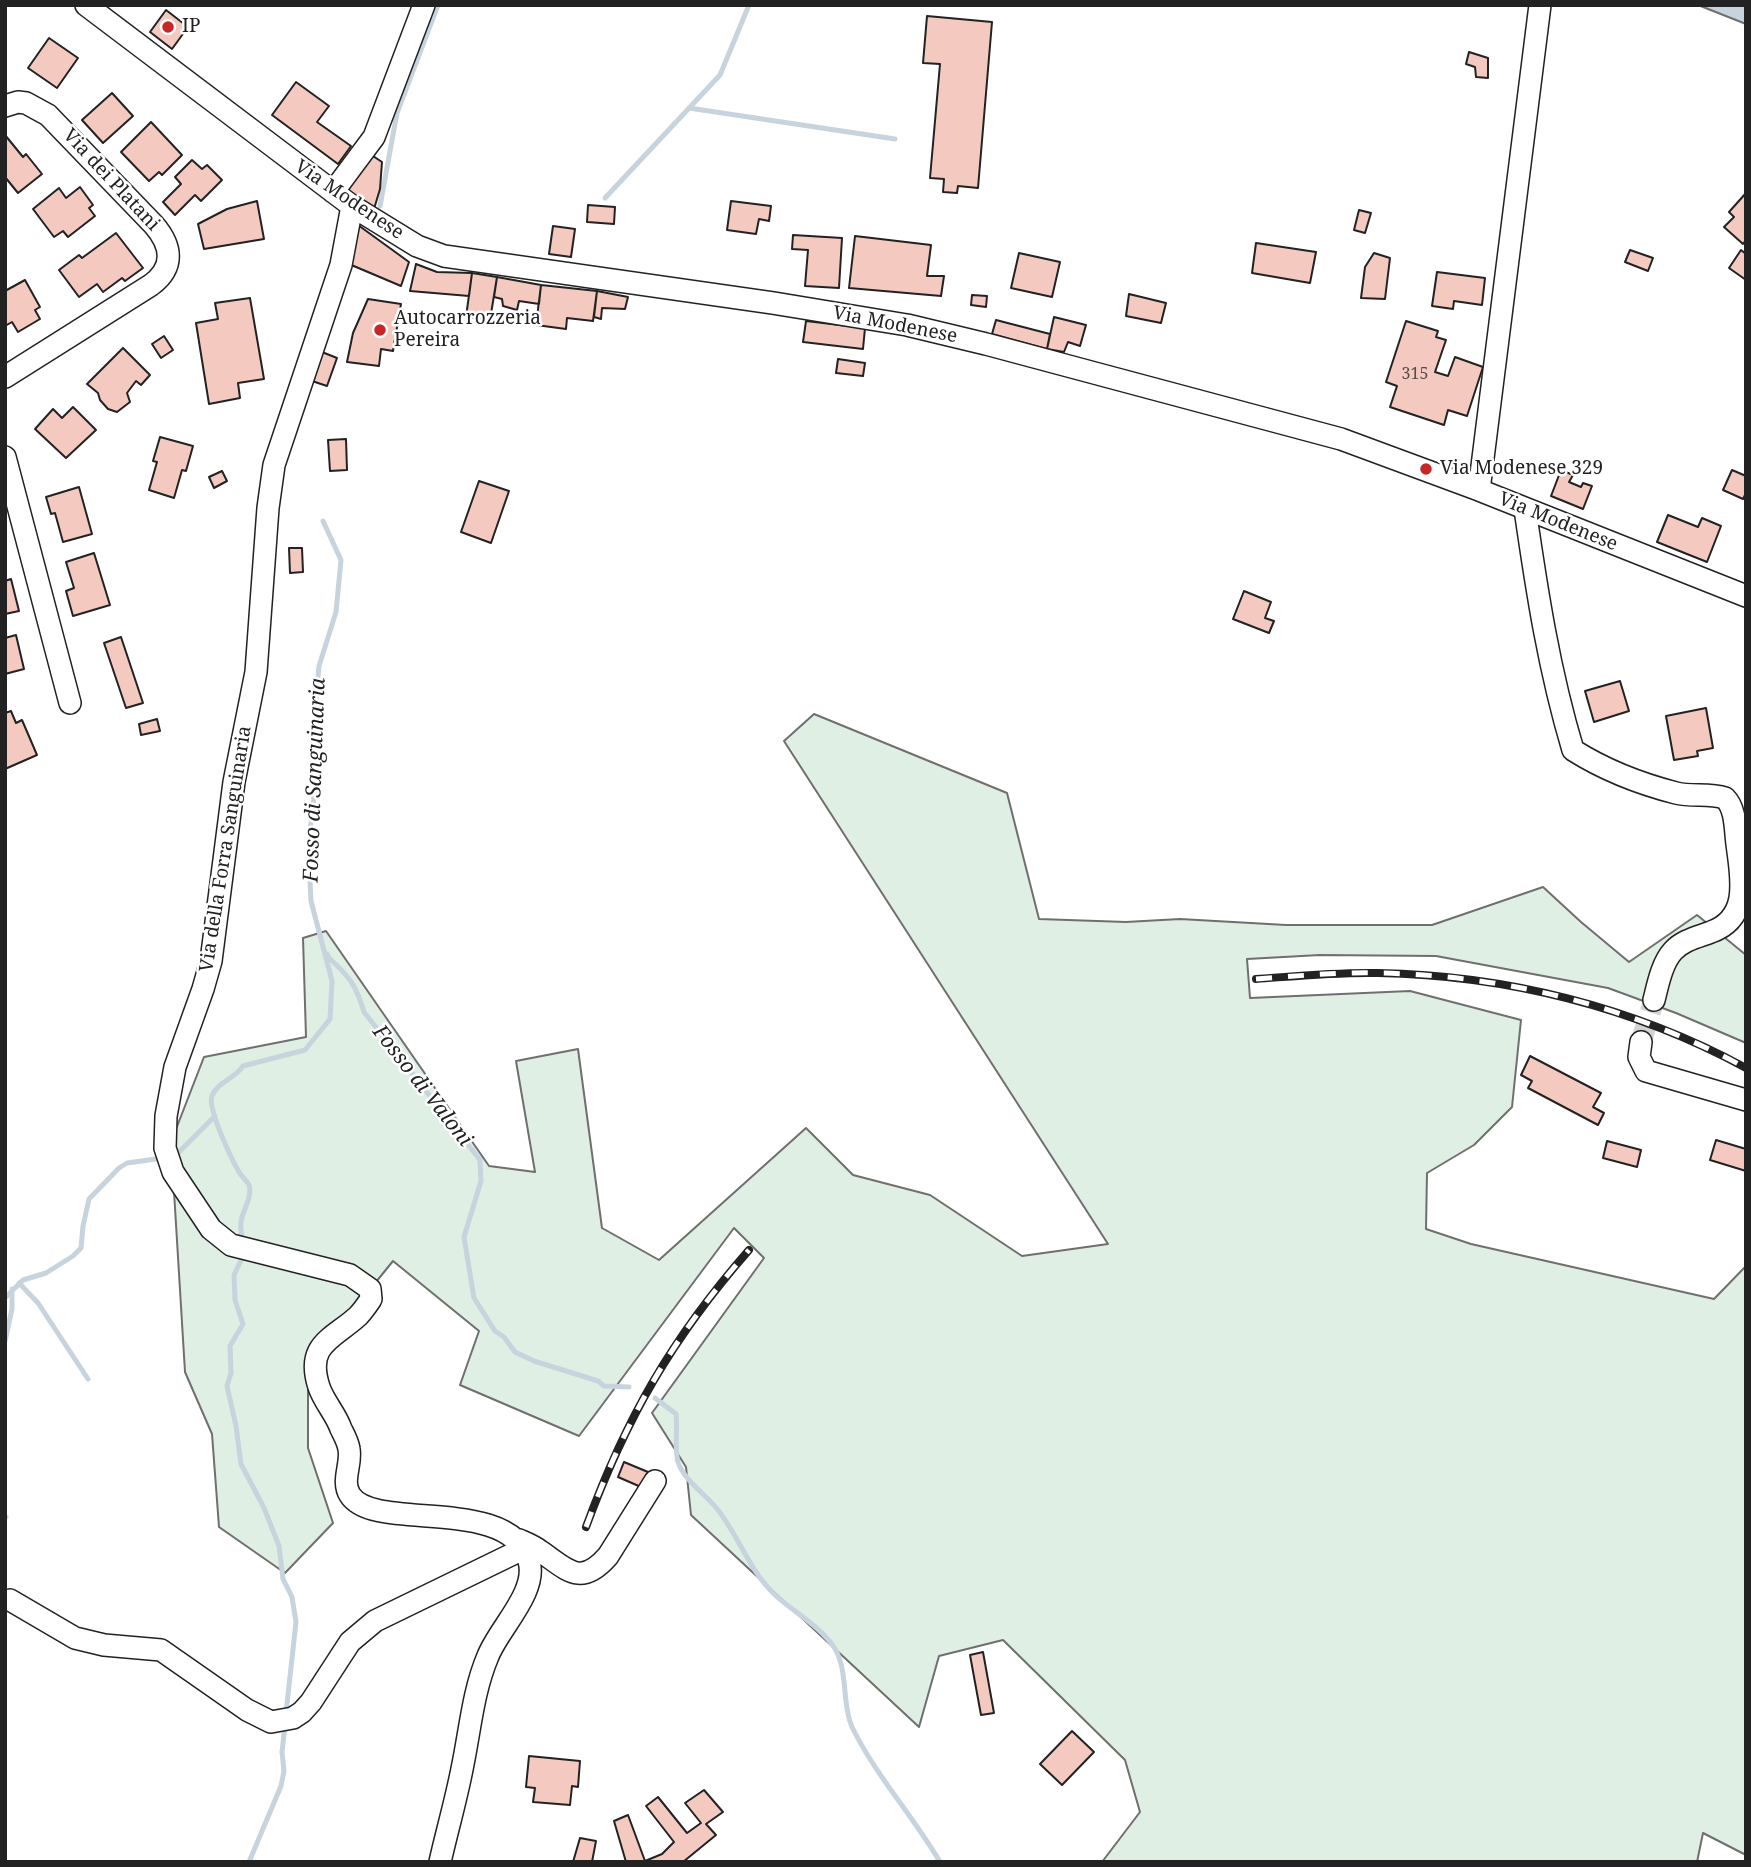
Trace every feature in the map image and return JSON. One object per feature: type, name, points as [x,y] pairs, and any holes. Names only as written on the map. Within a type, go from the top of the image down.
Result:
[{"type":"street","name":"Via Modenese","points":[[86,5],[352,206],[416,246],[444,256],[839,313],[945,334],[1341,439],[1479,490],[1746,596]]},
{"type":"street","points":[[333,191],[374,137],[424,5]]},
{"type":"street","points":[[1479,490],[1540,5]]},
{"type":"street","name":"Via dei Platani","points":[[5,106],[18,102],[33,105],[56,122],[154,225],[164,237],[169,253],[166,269],[151,285],[5,377]]},
{"type":"street","name":"Via della Forra Sanguinaria","points":[[352,206],[341,265],[274,465],[268,508],[256,672],[234,782],[211,961],[175,1067],[166,1116],[165,1148],[173,1172],[211,1229],[231,1245],[351,1275],[370,1289],[371,1300],[358,1316],[324,1340],[315,1362],[319,1387],[339,1422],[349,1450],[346,1482],[349,1494],[356,1502],[376,1510],[461,1519],[498,1527],[521,1545]]},
{"type":"street","points":[[5,457],[70,703]]},
{"type":"street","points":[[1525,509],[1542,624],[1555,688],[1573,750],[1598,763],[1677,793],[1725,798],[1732,809],[1741,880],[1737,911],[1719,929],[1688,940],[1672,952],[1666,961],[1654,1000]]},
{"type":"street","points":[[1641,1042],[1639,1057],[1646,1071],[1746,1100]]},
{"type":"street","points":[[10,1600],[75,1638],[104,1645],[161,1650],[247,1710],[271,1722],[288,1720],[311,1702],[350,1642],[361,1631],[375,1621],[521,1545],[542,1552],[576,1575],[583,1574],[602,1562],[655,1481]]},
{"type":"street","points":[[440,1862],[462,1771],[480,1678],[489,1653],[525,1593],[531,1575],[529,1559],[521,1545]]},
{"type":"green space","points":[[814,714],[1007,793],[1039,919],[1126,922],[1180,919],[1286,925],[1432,925],[1543,887],[1629,962],[1697,915],[1746,955],[1746,1043],[1608,988],[1436,956],[1320,955],[1247,959],[1250,998],[1410,991],[1521,1020],[1512,1107],[1474,1145],[1427,1173],[1426,1229],[1471,1244],[1714,1299],[1746,1266],[1746,1855],[1703,1833],[1697,1862],[1102,1862],[1140,1812],[1125,1760],[1003,1640],[939,1656],[919,1727],[691,1515],[686,1467],[652,1413],[764,1258],[734,1228],[579,1436],[460,1385],[479,1331],[393,1261],[308,1366],[308,1448],[333,1523],[285,1573],[219,1527],[212,1434],[185,1372],[171,1142],[204,1057],[306,1037],[303,938],[326,931],[489,1166],[535,1172],[516,1061],[578,1049],[602,1228],[659,1260],[806,1128],[853,1175],[930,1195],[1022,1256],[1108,1244],[784,741]]},
{"type":"shaded area","points":[[1698,5],[1746,5],[1746,24]]},
{"type":"building","points":[[166,10],[188,27],[172,49],[150,32]]},
{"type":"building","points":[[927,16],[992,22],[978,188],[958,186],[957,193],[943,192],[944,179],[930,178],[940,64],[923,63]]},
{"type":"building","points":[[49,38],[78,58],[57,88],[28,68]]},
{"type":"building","points":[[1469,52],[1488,58],[1488,78],[1476,77],[1475,67],[1466,64]]},
{"type":"building","points":[[296,82],[329,106],[317,122],[351,146],[338,164],[272,115]]},
{"type":"building","points":[[112,93],[133,116],[103,143],[82,120]]},
{"type":"building","points":[[151,122],[182,155],[162,175],[159,172],[149,181],[121,152]]},
{"type":"building","points":[[5,135],[23,157],[26,154],[42,174],[18,193],[5,177]]},
{"type":"building","points":[[367,152],[382,162],[380,189],[374,209],[344,188]]},
{"type":"building","points":[[192,160],[202,169],[207,165],[222,180],[201,201],[195,195],[175,215],[163,202],[181,184],[175,177]]},
{"type":"building","points":[[80,187],[93,205],[89,208],[95,216],[68,237],[63,231],[54,237],[33,209],[59,188],[66,198]]},
{"type":"building","points":[[1746,193],[1746,240],[1743,244],[1724,227],[1734,217],[1729,212]]},
{"type":"building","points":[[257,201],[264,239],[204,249],[198,224],[227,209]]},
{"type":"building","points":[[731,201],[771,206],[769,221],[759,219],[756,234],[727,230]]},
{"type":"building","points":[[588,205],[615,207],[614,224],[587,222]]},
{"type":"building","points":[[1359,210],[1371,213],[1365,233],[1354,230]]},
{"type":"building","points":[[358,225],[409,262],[401,286],[349,264]]},
{"type":"building","points":[[553,226],[575,229],[571,257],[549,254]]},
{"type":"building","points":[[116,233],[143,268],[125,281],[122,278],[103,292],[97,284],[79,297],[59,270],[79,255],[82,258]]},
{"type":"building","points":[[793,235],[842,238],[839,288],[805,286],[808,250],[792,249]]},
{"type":"building","points":[[855,236],[931,245],[927,276],[944,276],[941,296],[849,288]]},
{"type":"building","points":[[1256,243],[1316,252],[1310,283],[1252,273]]},
{"type":"building","points":[[1630,250],[1653,258],[1648,271],[1625,262]]},
{"type":"building","points":[[1741,250],[1746,254],[1746,280],[1729,268]]},
{"type":"building","points":[[1019,253],[1060,262],[1052,297],[1011,288]]},
{"type":"building","points":[[1374,253],[1390,258],[1385,299],[1361,298],[1365,267]]},
{"type":"building","points":[[416,264],[437,272],[472,273],[469,296],[410,291]]},
{"type":"building","points":[[1437,272],[1485,278],[1482,305],[1454,301],[1453,309],[1432,306]]},
{"type":"building","points":[[472,273],[497,277],[490,320],[466,317]]},
{"type":"building","points":[[497,277],[541,285],[539,304],[519,301],[517,310],[503,306],[502,299],[494,297]]},
{"type":"building","points":[[25,280],[40,307],[35,310],[40,319],[18,332],[12,322],[5,326],[5,291]]},
{"type":"building","points":[[541,285],[597,291],[593,321],[567,318],[566,329],[536,325]]},
{"type":"building","points":[[597,291],[628,297],[625,309],[602,308],[601,319],[594,317]]},
{"type":"building","points":[[1129,294],[1166,303],[1161,323],[1126,316]]},
{"type":"building","points":[[972,295],[987,296],[986,307],[971,305]]},
{"type":"building","points":[[250,298],[264,379],[238,383],[240,398],[209,404],[196,323],[218,319],[215,303]]},
{"type":"building","points":[[368,299],[401,304],[393,351],[381,349],[379,366],[347,362],[353,333]]},
{"type":"building","points":[[1054,317],[1086,325],[1080,346],[1068,342],[1064,352],[1047,349]]},
{"type":"building","points":[[996,320],[1050,334],[1047,349],[992,334]]},
{"type":"building","points":[[806,321],[865,328],[863,349],[803,342]]},
{"type":"building","points":[[1406,321],[1438,331],[1436,337],[1446,340],[1435,372],[1448,376],[1455,357],[1483,367],[1467,416],[1448,410],[1444,425],[1390,407],[1397,386],[1386,382]]},
{"type":"building","points":[[164,336],[173,350],[161,358],[152,344]]},
{"type":"building","points":[[123,348],[150,375],[141,385],[136,381],[127,393],[130,402],[117,412],[108,409],[98,393],[87,384]]},
{"type":"building","points":[[322,352],[337,358],[327,386],[312,381]]},
{"type":"building","points":[[838,359],[865,363],[863,376],[836,373]]},
{"type":"building","points":[[73,407],[96,430],[66,458],[35,429],[53,409],[62,418]]},
{"type":"building","points":[[160,437],[193,446],[174,498],[149,490],[157,462],[153,461]]},
{"type":"building","points":[[346,439],[347,470],[330,471],[328,440]]},
{"type":"building","points":[[1561,470],[1573,475],[1569,482],[1581,487],[1583,483],[1592,486],[1583,509],[1551,496]]},
{"type":"building","points":[[1732,470],[1746,476],[1746,493],[1743,499],[1723,490]]},
{"type":"building","points":[[222,471],[227,481],[214,488],[209,477]]},
{"type":"building","points":[[479,481],[509,491],[491,543],[461,532]]},
{"type":"building","points":[[79,487],[92,534],[63,542],[55,513],[51,514],[46,497]]},
{"type":"building","points":[[1668,515],[1698,527],[1702,518],[1721,526],[1707,562],[1657,542]]},
{"type":"building","points":[[289,548],[302,548],[303,572],[290,573]]},
{"type":"building","points":[[94,553],[110,605],[73,616],[66,591],[74,588],[66,562]]},
{"type":"building","points":[[11,579],[19,611],[5,614],[5,581]]},
{"type":"building","points":[[1244,591],[1271,602],[1265,618],[1274,621],[1269,633],[1233,619]]},
{"type":"building","points":[[16,635],[24,669],[5,674],[5,638]]},
{"type":"building","points":[[121,637],[143,703],[126,708],[104,643]]},
{"type":"building","points":[[1620,681],[1629,711],[1594,722],[1585,691]]},
{"type":"building","points":[[1706,708],[1713,748],[1697,751],[1698,756],[1674,760],[1666,716]]},
{"type":"building","points":[[11,711],[16,723],[22,720],[37,755],[5,769],[5,713]]},
{"type":"building","points":[[157,719],[160,731],[141,735],[139,724]]},
{"type":"building","points":[[1530,1056],[1601,1093],[1593,1107],[1604,1113],[1598,1125],[1528,1088],[1532,1081],[1521,1075]]},
{"type":"building","points":[[1716,1140],[1746,1149],[1746,1171],[1710,1160]]},
{"type":"building","points":[[1607,1141],[1641,1150],[1637,1167],[1603,1158]]},
{"type":"building","points":[[624,1462],[648,1472],[641,1487],[618,1477]]},
{"type":"building","points":[[983,1652],[994,1713],[981,1715],[970,1655]]},
{"type":"building","points":[[1072,1731],[1094,1752],[1062,1785],[1040,1764]]},
{"type":"building","points":[[529,1756],[580,1761],[578,1787],[572,1786],[570,1805],[533,1802],[535,1788],[526,1787]]},
{"type":"building","points":[[704,1790],[723,1812],[706,1824],[716,1835],[683,1862],[626,1862],[614,1821],[628,1815],[645,1861],[662,1854],[674,1842],[646,1806],[658,1797],[687,1833],[701,1823],[685,1803]]},
{"type":"building","points":[[580,1838],[596,1841],[592,1862],[573,1862]]},
{"type":"waterway","name":"Fosso di Sanguinaria","points":[[380,206],[397,113],[438,5]]},
{"type":"waterway","points":[[605,198],[720,75],[749,5]]},
{"type":"waterway","points":[[689,108],[895,139]]},
{"type":"waterway","name":"Fosso di Sanguinaria","points":[[243,1244],[241,1222],[250,1189],[221,1134],[213,1111],[212,1096],[218,1087],[243,1066],[305,1050],[330,1019],[332,981],[311,901],[309,862],[317,771],[315,712],[319,666],[336,612],[341,560],[323,521]]},
{"type":"waterway","name":"Fosso di Valoni","points":[[327,954],[351,982],[364,1012],[480,1160],[481,1181],[464,1237],[474,1298],[495,1331],[504,1337],[515,1352],[534,1361],[598,1381],[604,1386],[629,1387]]},
{"type":"waterway","points":[[172,1157],[215,1116]]},
{"type":"waterway","points":[[5,1298],[23,1280],[46,1273],[81,1248],[89,1199],[119,1168],[127,1163],[163,1158]]},
{"type":"waterway","name":"Fosso di Sanguinaria","points":[[244,1254],[234,1275],[235,1300],[243,1324],[230,1346],[231,1373],[227,1386],[241,1464],[264,1508],[279,1546],[283,1579],[292,1597],[296,1622],[286,1713]]},
{"type":"waterway","points":[[19,1283],[38,1303],[88,1379]]},
{"type":"waterway","points":[[5,1341],[12,1309],[12,1289]]},
{"type":"waterway","name":"Fosso di Valoni","points":[[655,1398],[676,1414],[677,1456],[685,1475],[718,1510],[766,1585],[781,1601],[821,1632],[834,1647],[842,1666],[847,1709],[853,1729],[873,1764],[940,1862]]},
{"type":"waterway","name":"Fosso di Sanguinaria","points":[[249,1862],[281,1786],[285,1726]]},
{"type":"tunnel","points":[[1641,1042],[1654,1000]]},
{"type":"railway","points":[[1256,979],[1378,973],[1426,975],[1521,988],[1614,1012],[1703,1046],[1746,1068]]},
{"type":"railway","points":[[586,1527],[618,1450],[654,1381],[697,1315],[749,1250]]},
{"type":"place","name":"IP","points":[[168,27]]},
{"type":"place","name":"Autocarrozzeria Pereira","points":[[380,330]]},
{"type":"place","name":"Via Modenese 329","points":[[1426,469]]}]
